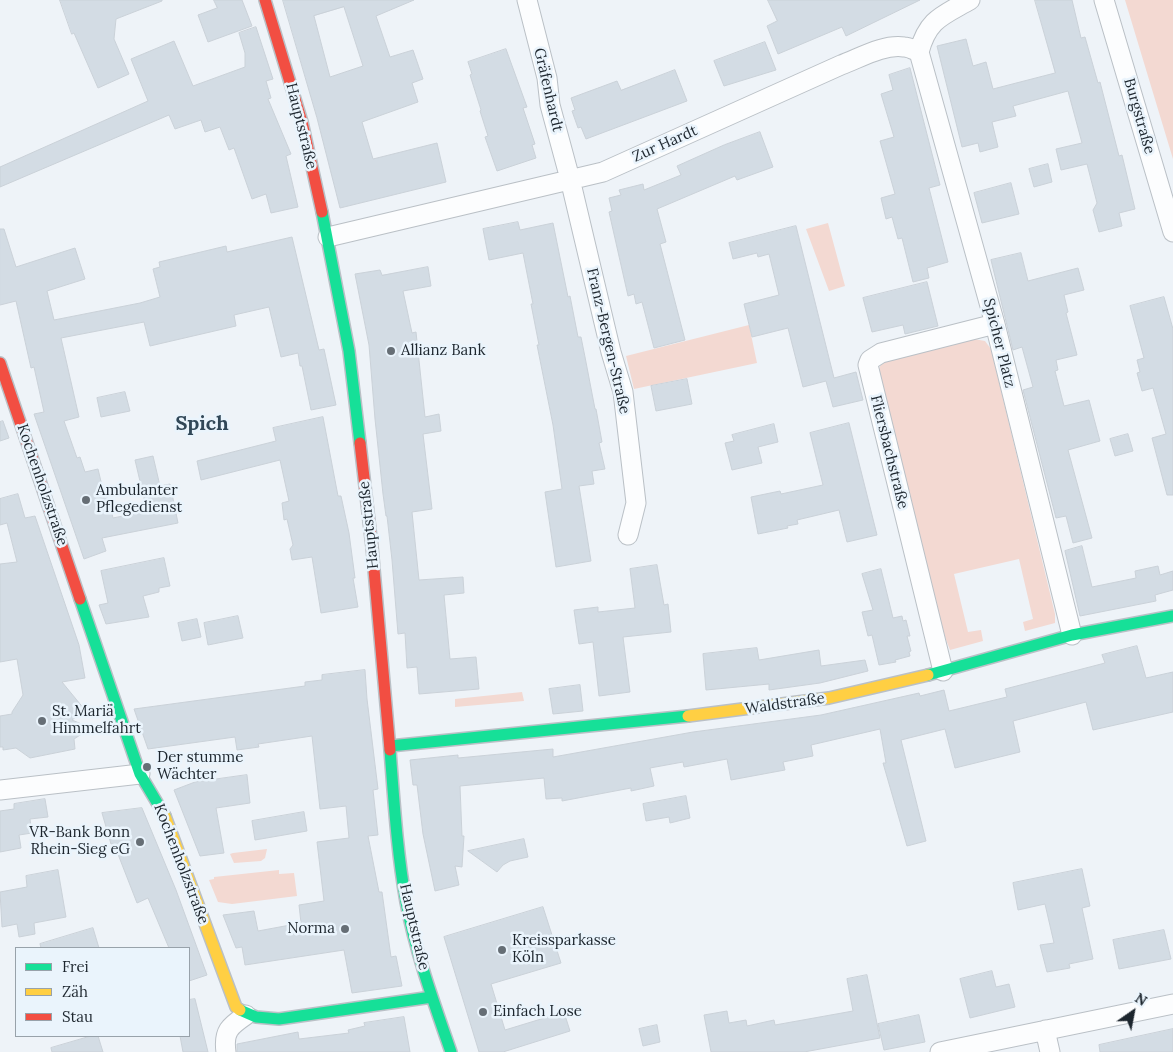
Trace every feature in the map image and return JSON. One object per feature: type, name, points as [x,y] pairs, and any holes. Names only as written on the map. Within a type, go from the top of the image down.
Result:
[{"type":"street","name":"Hauptstraße","points":[[265,0],[302,122],[328,237],[349,351],[375,574],[399,852],[406,902],[419,958],[451,1052]]},
{"type":"street","name":"Gräfenhardt","points":[[527,0],[547,78],[550,105],[570,179]]},
{"type":"street","points":[[919,52],[929,27],[970,0]]},
{"type":"street","name":"Burgstraße","points":[[1104,0],[1173,232]]},
{"type":"street","name":"Zur Hardt","points":[[328,237],[603,172],[833,69],[878,51],[892,46],[905,47],[919,52]]},
{"type":"street","name":"Spicher Platz","points":[[919,52],[995,324],[1072,635]]},
{"type":"street","name":"Franz-Bergen-Straße","points":[[570,179],[611,352],[623,392],[636,503],[628,534]]},
{"type":"street","name":"Fliersbachstraße","points":[[942,671],[868,366],[870,360],[881,353],[995,324]]},
{"type":"street","name":"Kochenholzstraße","points":[[0,364],[140,774],[168,822],[229,991],[236,1007],[246,1015]]},
{"type":"street","name":"Waldstraße","points":[[390,746],[766,707],[829,698],[942,671],[1072,635],[1173,616]]},
{"type":"street","points":[[0,790],[140,774]]},
{"type":"street","points":[[226,1052],[227,1031],[246,1015],[258,1018],[279,1019],[432,997]]},
{"type":"street","points":[[940,1052],[1173,1004]]},
{"type":"street","points":[[1046,1030],[1050,1052]]},
{"type":"shaded area","points":[[1125,0],[1173,0],[1173,159]]},
{"type":"shaded area","points":[[828,223],[845,286],[829,291],[806,229]]},
{"type":"shaded area","points":[[749,325],[757,363],[634,389],[626,356]]},
{"type":"shaded area","points":[[974,339],[985,341],[991,349],[1055,614],[1055,623],[1025,631],[1023,622],[1033,619],[1019,559],[954,574],[968,632],[981,630],[983,641],[950,650],[945,637],[878,375],[880,366],[886,361]]},
{"type":"shaded area","points":[[522,692],[524,701],[455,707],[455,699]]},
{"type":"shaded area","points":[[267,849],[265,858],[261,861],[234,863],[230,854],[233,853]]},
{"type":"shaded area","points":[[279,870],[279,874],[294,873],[297,896],[232,904],[218,902],[209,880],[214,879],[214,877]]},
{"type":"building","points":[[60,0],[162,1],[116,19],[114,39],[129,74],[98,88],[74,33],[72,34]]},
{"type":"building","points":[[214,0],[242,0],[252,26],[208,42],[198,15],[217,8]]},
{"type":"building","points":[[283,0],[414,0],[376,16],[390,57],[413,50],[423,79],[412,83],[418,102],[362,122],[373,159],[437,143],[446,182],[340,208],[317,118]],"holes":[[[344,7],[363,66],[330,77],[314,16]]]},
{"type":"building","points":[[768,0],[920,0],[846,36],[842,27],[778,54],[767,26],[777,21]]},
{"type":"building","points":[[1035,0],[1072,0],[1081,38],[1085,37],[1098,83],[1100,82],[1119,156],[1122,155],[1135,209],[1119,213],[1122,226],[1099,232],[1093,210],[1097,203],[1087,164],[1061,170],[1056,149],[1082,143],[1068,91],[1013,106],[1016,116],[992,122],[998,147],[980,152],[978,143],[962,147],[937,46],[966,39],[973,66],[986,62],[993,89],[1055,73]]},
{"type":"building","points":[[256,27],[273,79],[266,81],[271,98],[268,99],[291,154],[286,156],[298,207],[271,213],[266,194],[252,199],[234,148],[229,150],[220,127],[205,132],[201,120],[175,129],[169,115],[0,187],[0,167],[148,101],[131,59],[174,41],[193,86],[245,67],[245,53],[239,33]]},
{"type":"building","points":[[765,42],[776,70],[724,86],[714,61]]},
{"type":"building","points":[[506,49],[527,107],[523,108],[535,144],[532,145],[536,158],[497,171],[485,137],[488,136],[468,62]]},
{"type":"building","points":[[910,68],[940,185],[929,188],[948,262],[927,268],[929,278],[913,282],[902,238],[898,239],[892,217],[886,219],[881,198],[895,194],[880,141],[894,137],[881,94],[893,90],[889,75]]},
{"type":"building","points":[[675,70],[687,101],[586,139],[581,127],[578,128],[572,111],[575,110],[571,98],[617,81],[621,90]]},
{"type":"building","points":[[760,132],[773,167],[737,180],[735,176],[657,209],[666,242],[660,244],[685,340],[654,348],[642,302],[636,304],[634,294],[628,296],[609,212],[612,211],[609,198],[621,195],[619,190],[643,184],[644,190],[681,175],[677,166],[724,145]]},
{"type":"building","points":[[1048,164],[1052,182],[1034,187],[1029,169]]},
{"type":"building","points":[[1011,183],[1019,214],[982,223],[974,193]]},
{"type":"building","points":[[518,222],[520,230],[553,223],[568,297],[570,296],[578,337],[581,337],[602,442],[599,443],[605,469],[592,471],[594,484],[579,486],[591,561],[556,567],[545,492],[562,489],[553,425],[537,345],[539,345],[531,304],[533,304],[523,253],[489,260],[483,229]]},
{"type":"building","points":[[796,226],[834,378],[856,372],[863,400],[833,407],[826,381],[803,387],[788,328],[752,337],[744,304],[779,295],[769,254],[758,257],[757,253],[733,259],[729,243]]},
{"type":"building","points":[[0,229],[4,229],[16,267],[75,248],[85,279],[47,291],[54,320],[140,303],[160,297],[153,269],[160,267],[159,262],[226,246],[227,252],[292,237],[319,350],[324,349],[336,405],[311,410],[298,353],[281,357],[269,307],[234,315],[236,326],[150,346],[144,322],[61,338],[79,417],[64,421],[77,458],[80,457],[85,472],[98,469],[104,494],[106,493],[113,518],[147,511],[135,460],[153,456],[160,486],[170,484],[178,523],[102,538],[106,551],[84,559],[34,414],[44,412],[34,367],[31,368],[16,301],[0,305]]},
{"type":"building","points":[[1021,253],[1028,281],[1078,268],[1084,290],[1064,295],[1068,312],[1066,313],[1077,355],[1056,360],[1058,370],[1055,371],[1064,406],[1089,400],[1100,441],[1068,450],[1092,538],[1073,543],[1066,516],[1056,518],[1023,390],[1033,387],[1022,347],[1013,350],[991,260]]},
{"type":"building","points":[[428,267],[431,286],[403,291],[412,333],[416,332],[425,417],[439,414],[441,431],[423,434],[432,509],[412,512],[419,580],[463,577],[464,593],[444,595],[450,659],[476,657],[479,689],[419,694],[417,667],[407,668],[405,633],[398,634],[369,345],[355,274],[380,270],[382,275]]},
{"type":"building","points":[[927,282],[938,326],[905,334],[903,325],[872,332],[863,298]]},
{"type":"building","points":[[1164,297],[1173,329],[1173,495],[1167,495],[1152,438],[1166,434],[1153,388],[1142,391],[1137,373],[1140,372],[1137,360],[1144,358],[1130,306]]},
{"type":"building","points":[[687,379],[692,404],[656,411],[651,386]]},
{"type":"building","points":[[125,392],[130,411],[101,417],[97,398]]},
{"type":"building","points":[[323,417],[338,496],[341,496],[349,533],[358,607],[321,613],[312,557],[292,560],[290,549],[293,545],[287,519],[284,520],[282,503],[289,501],[280,460],[201,480],[197,461],[276,441],[273,428]]},
{"type":"building","points":[[3,421],[9,438],[0,441],[0,422]]},
{"type":"building","points":[[849,423],[877,535],[847,542],[839,510],[797,520],[798,524],[787,526],[788,528],[758,534],[751,497],[780,491],[781,494],[823,485],[810,433]]},
{"type":"building","points":[[774,424],[778,442],[758,447],[762,463],[732,470],[725,443],[734,441],[732,435]]},
{"type":"building","points":[[1128,434],[1133,451],[1115,456],[1110,439]]},
{"type":"building","points":[[18,494],[25,518],[35,516],[79,645],[85,678],[62,682],[85,710],[72,720],[91,728],[74,739],[75,749],[30,758],[16,748],[3,750],[3,747],[0,747],[0,716],[12,714],[23,695],[17,659],[0,662],[0,564],[17,562],[7,523],[0,525],[0,499]]},
{"type":"building","points":[[1082,546],[1092,587],[1136,578],[1135,571],[1158,566],[1160,575],[1173,571],[1173,590],[1155,595],[1156,601],[1080,616],[1065,551]]},
{"type":"building","points":[[164,558],[170,586],[159,588],[159,592],[143,596],[149,617],[106,624],[99,605],[108,603],[101,571]]},
{"type":"building","points":[[657,565],[664,605],[668,604],[671,632],[623,637],[630,692],[599,696],[593,642],[579,644],[574,610],[598,607],[598,612],[635,608],[630,569]]},
{"type":"building","points":[[881,569],[893,618],[902,616],[903,621],[906,620],[910,636],[907,636],[911,651],[909,652],[910,656],[895,660],[896,662],[879,665],[872,635],[868,636],[862,612],[873,610],[862,574]]},
{"type":"building","points":[[238,616],[243,638],[208,645],[204,623]]},
{"type":"building","points":[[197,619],[201,637],[182,641],[178,623]]},
{"type":"building","points":[[1137,646],[1146,678],[1173,672],[1173,712],[1093,730],[1086,702],[1013,721],[1020,752],[955,768],[945,729],[901,740],[926,841],[907,846],[883,763],[886,763],[880,729],[811,745],[813,756],[783,762],[785,770],[731,780],[727,759],[684,767],[683,762],[650,768],[654,786],[631,791],[631,788],[562,801],[562,798],[546,799],[544,778],[460,786],[462,836],[464,836],[462,867],[455,866],[459,885],[435,891],[423,834],[417,785],[413,785],[410,760],[458,755],[458,758],[553,749],[553,757],[693,732],[821,715],[919,693],[920,696],[944,690],[949,711],[1007,697],[1005,689],[1105,663],[1102,655]]},
{"type":"building","points":[[757,648],[759,660],[819,650],[821,666],[865,660],[868,671],[820,683],[769,690],[769,684],[706,690],[703,654]]},
{"type":"building","points":[[365,670],[378,789],[373,790],[378,835],[368,836],[379,892],[382,892],[391,957],[396,956],[402,986],[352,993],[344,950],[245,965],[242,947],[236,948],[223,915],[254,911],[258,931],[301,923],[299,905],[324,901],[317,842],[349,838],[346,806],[320,809],[312,736],[258,744],[259,747],[237,750],[235,737],[148,749],[134,709],[305,686],[305,682],[322,680],[322,675]]},
{"type":"building","points":[[580,685],[583,711],[553,714],[549,689]]},
{"type":"building","points":[[247,775],[250,803],[216,808],[224,853],[200,856],[174,790],[195,782]]},
{"type":"building","points":[[686,796],[690,818],[670,823],[669,817],[646,821],[643,804]]},
{"type":"building","points":[[45,799],[48,817],[30,819],[32,833],[19,835],[21,848],[0,852],[0,811],[14,809],[14,804]]},
{"type":"building","points":[[142,808],[176,890],[207,975],[190,981],[190,947],[169,947],[148,898],[137,903],[114,844],[111,844],[102,813]]},
{"type":"building","points":[[304,812],[307,831],[255,840],[252,821]]},
{"type":"building","points":[[524,839],[528,857],[510,861],[497,872],[468,851]]},
{"type":"building","points":[[1082,869],[1090,906],[1082,908],[1093,959],[1069,964],[1070,968],[1047,972],[1040,945],[1054,943],[1045,904],[1018,910],[1013,883]]},
{"type":"building","points":[[58,870],[66,917],[34,923],[35,934],[19,937],[17,924],[2,927],[0,892],[27,887],[26,876]]},
{"type":"building","name":"Kreissparkasse Köln","points":[[543,907],[561,963],[491,984],[505,1030],[564,1012],[570,1031],[503,1052],[479,1052],[444,937]]},
{"type":"building","points":[[93,928],[99,947],[41,947],[40,944]]},
{"type":"building","points":[[1164,930],[1171,959],[1119,969],[1113,940]]},
{"type":"building","points":[[992,971],[996,987],[1009,984],[1015,1007],[970,1018],[960,979]]},
{"type":"building","points":[[867,975],[880,1038],[804,1052],[711,1052],[704,1015],[727,1011],[729,1023],[746,1020],[747,1026],[774,1020],[775,1025],[853,1011],[847,979]]},
{"type":"building","points":[[195,999],[208,1052],[183,1052],[180,1037],[190,1037],[190,1000]]},
{"type":"building","points":[[919,1015],[925,1042],[884,1050],[878,1024]]},
{"type":"building","points":[[404,1017],[410,1052],[237,1052],[237,1044],[298,1032],[299,1039],[349,1033],[348,1030],[365,1026],[364,1023]]},
{"type":"building","points":[[657,1025],[660,1042],[643,1046],[639,1029]]},
{"type":"building","points":[[1173,1029],[1173,1052],[1100,1052],[1099,1045]]},
{"type":"building","points":[[88,1037],[98,1037],[103,1052],[52,1052],[51,1048]]},
{"type":"traffic: fast","points":[[322,212],[349,351],[360,443]]},
{"type":"traffic: fast","points":[[80,599],[140,774],[165,816]]},
{"type":"traffic: fast","points":[[928,675],[1072,635],[1173,616]]},
{"type":"traffic: fast","points":[[390,746],[688,716]]},
{"type":"traffic: fast","points":[[390,750],[394,807],[406,902],[420,959],[451,1052]]},
{"type":"traffic: fast","points":[[240,1010],[256,1017],[279,1019],[432,997]]},
{"type":"traffic: slow","points":[[688,716],[829,698],[928,675]]},
{"type":"traffic: slow","points":[[165,816],[236,1007],[240,1010]]},
{"type":"traffic: jam","points":[[265,0],[302,122],[322,212]]},
{"type":"traffic: jam","points":[[0,363],[80,599]]},
{"type":"traffic: jam","points":[[360,443],[372,547],[390,750]]},
{"type":"place","name":"Allianz Bank","points":[[391,351]]},
{"type":"place","name":"Ambulanter Pflegedienst","points":[[86,500]]},
{"type":"place","name":"St. Mariä Himmelfahrt","points":[[42,721]]},
{"type":"place","name":"Der stumme Wächter","points":[[147,767]]},
{"type":"place","name":"VR-Bank Bonn Rhein-Sieg eG","points":[[140,842]]},
{"type":"place","name":"Norma","points":[[345,929]]},
{"type":"place","name":"Kreissparkasse Köln","points":[[502,950]]},
{"type":"place","name":"Einfach Lose","points":[[483,1012]]},
{"type":"district","name":"Spich","points":[[202,424]]}]
